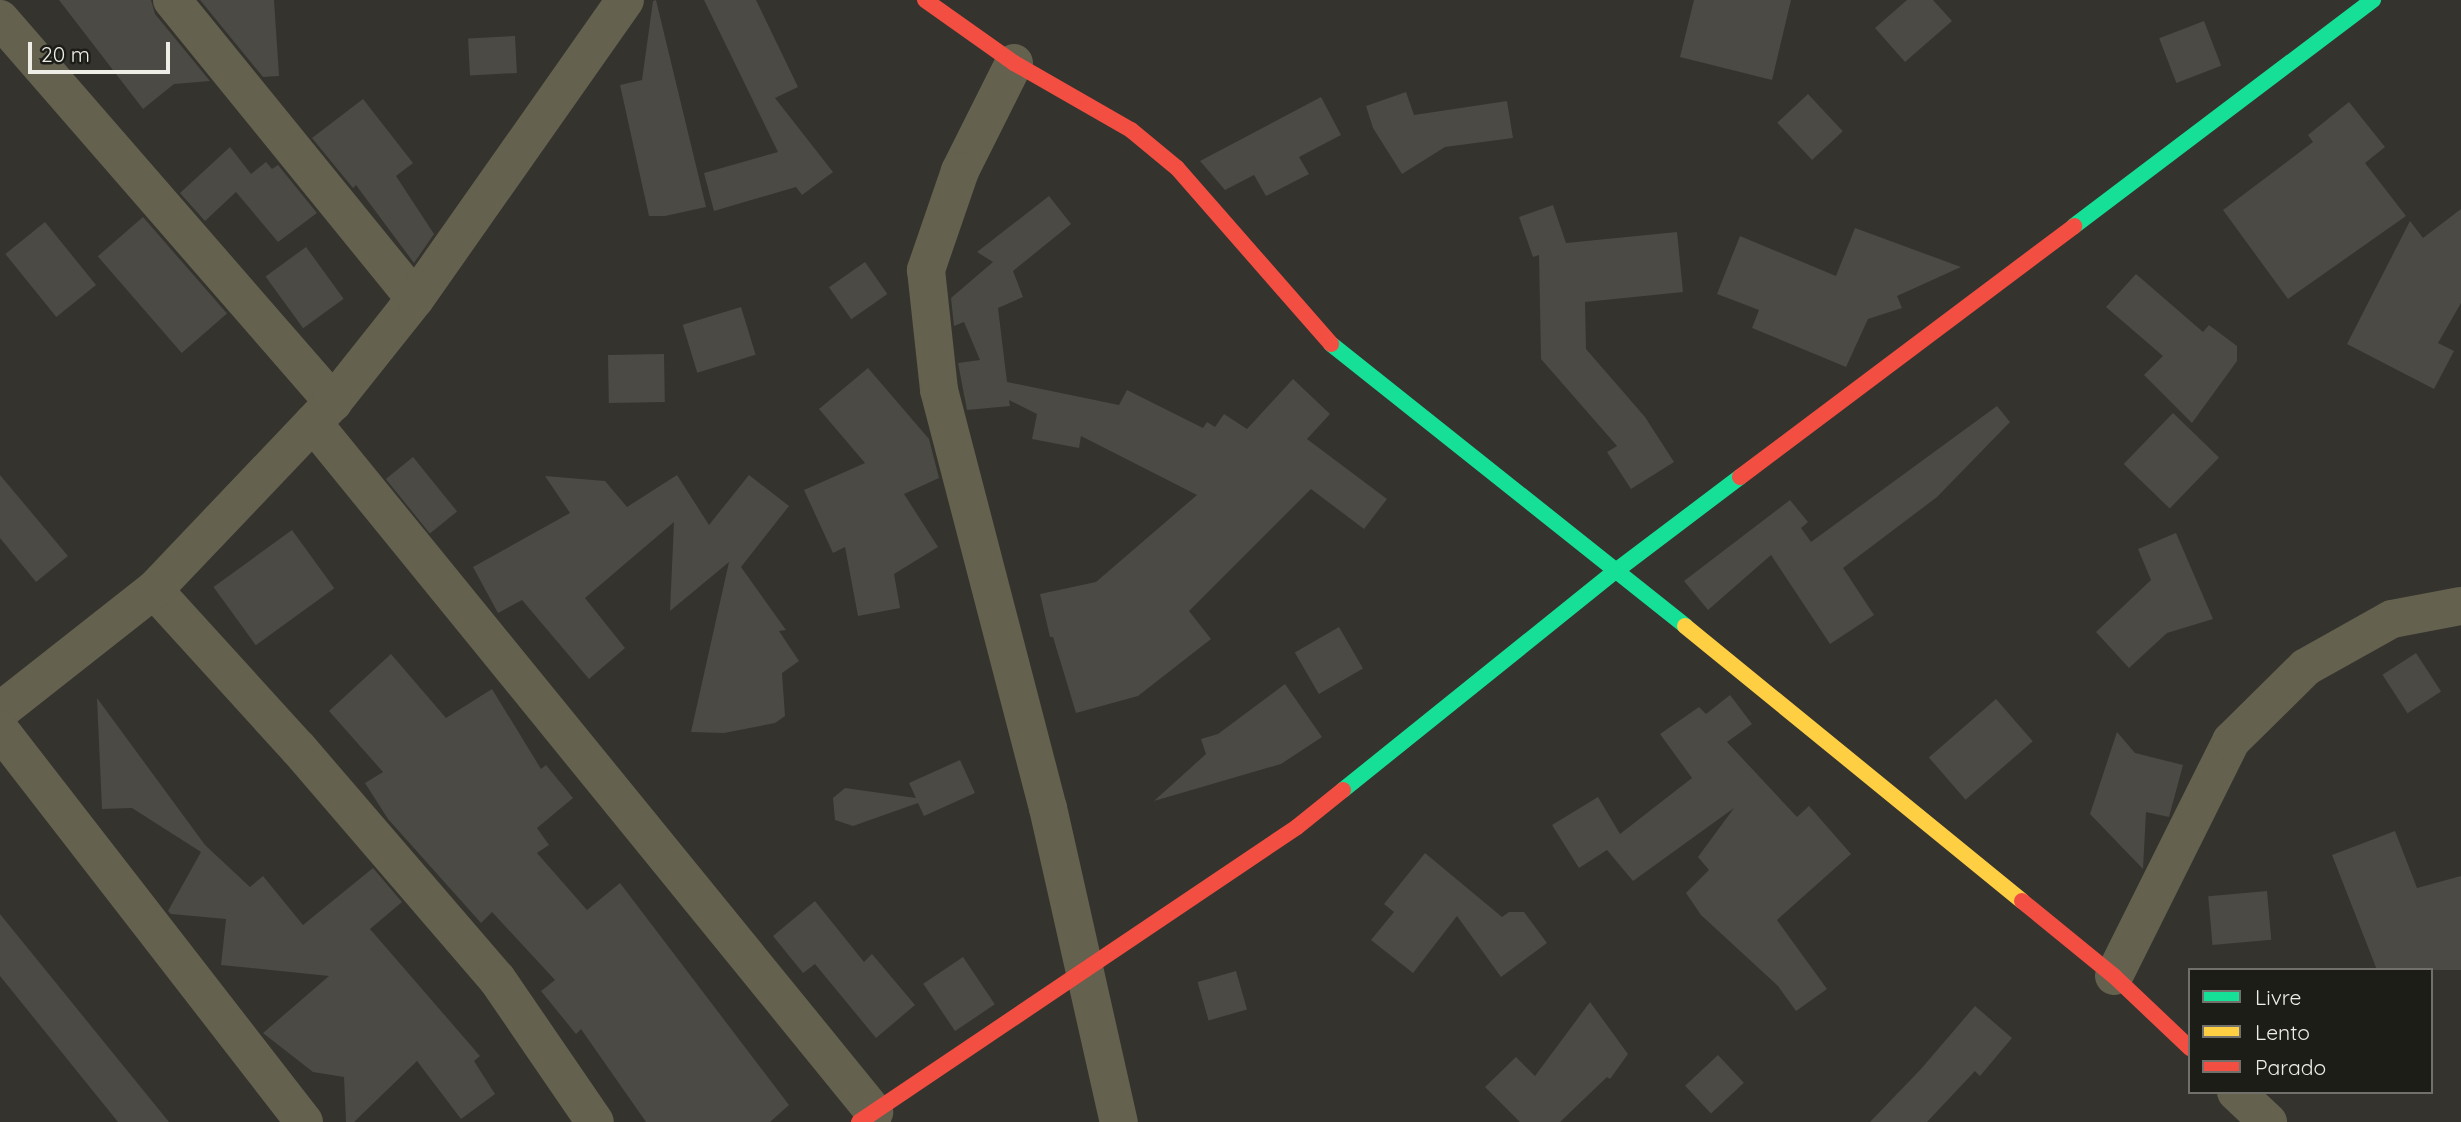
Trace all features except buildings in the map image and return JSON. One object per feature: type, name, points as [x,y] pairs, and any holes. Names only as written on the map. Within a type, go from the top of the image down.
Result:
[{"type":"street","points":[[172,0],[415,299]]},
{"type":"street","points":[[0,711],[153,590],[323,412],[415,299],[625,0]]},
{"type":"street","points":[[925,0],[1014,63],[1131,130],[1177,168],[1338,351],[1617,570],[2114,976],[2188,1046]]},
{"type":"street","points":[[0,19],[323,412],[866,1117],[1297,827],[1617,570],[2373,0]]},
{"type":"street","points":[[1014,63],[960,171],[926,270],[939,390],[1048,808],[1119,1122]]},
{"type":"street","points":[[153,590],[298,748],[497,979],[596,1122]]},
{"type":"street","points":[[2114,976],[2231,740],[2306,667],[2392,619],[2461,606]]},
{"type":"street","points":[[0,730],[304,1122]]},
{"type":"street","points":[[2238,1094],[2268,1122]]},
{"type":"traffic: fast","points":[[2074,226],[2373,0]]},
{"type":"traffic: fast","points":[[1331,344],[1685,626]]},
{"type":"traffic: fast","points":[[1343,790],[1617,570],[1740,477]]},
{"type":"traffic: slow","points":[[1685,626],[2022,901]]},
{"type":"traffic: jam","points":[[925,0],[1014,63],[1131,130],[1177,168],[1331,344]]},
{"type":"traffic: jam","points":[[1740,477],[2074,226]]},
{"type":"traffic: jam","points":[[859,1122],[1297,827],[1343,790]]},
{"type":"traffic: jam","points":[[2022,901],[2114,976],[2188,1046]]}]
